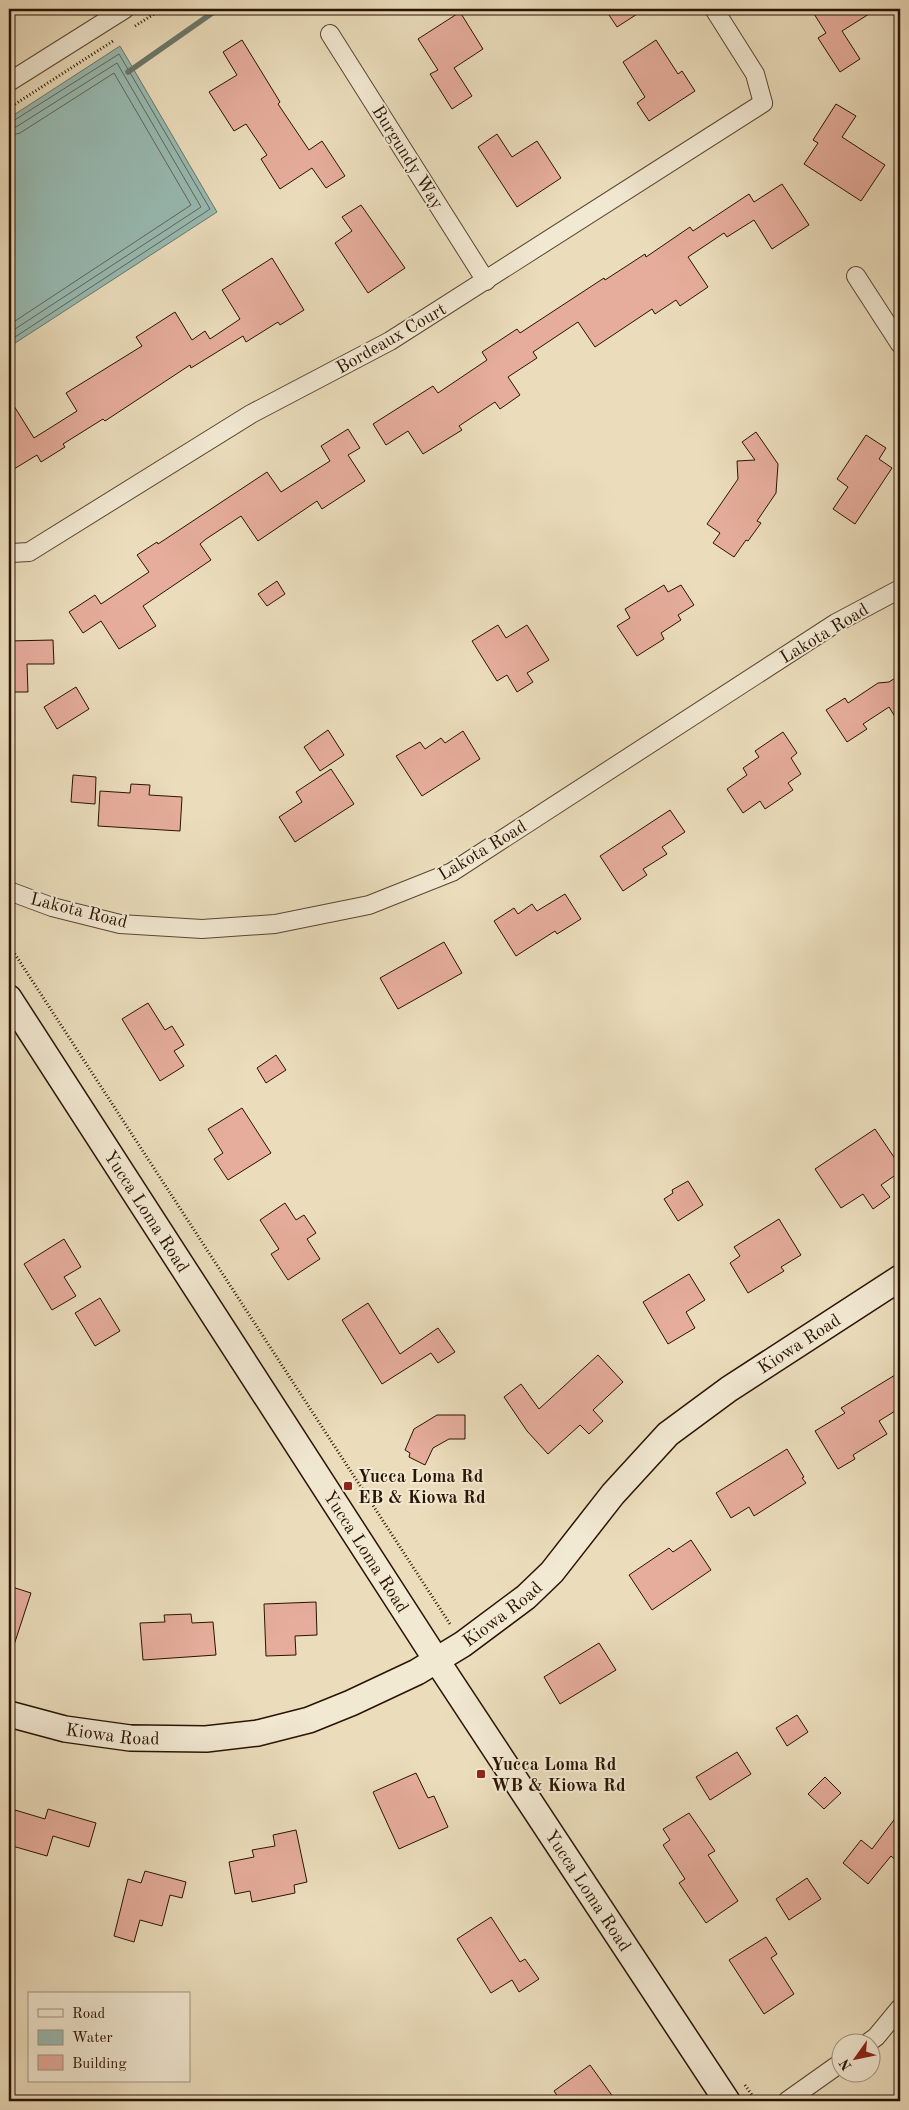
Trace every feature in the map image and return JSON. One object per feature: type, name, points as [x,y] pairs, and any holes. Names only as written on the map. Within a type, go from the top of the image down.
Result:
[{"type":"main road","name":"Yucca Loma Road","points":[[9,998],[437,1661],[727,2101]]},
{"type":"main road","name":"Kiowa Road","points":[[9,1714],[65,1730],[130,1738],[206,1739],[258,1733],[309,1720],[343,1707],[417,1672],[437,1661],[495,1622],[526,1597],[552,1572],[613,1494],[668,1434],[729,1389],[900,1278]]},
{"type":"street","name":"Bordeaux Court","points":[[10,552],[29,552],[252,414],[390,341],[763,103],[755,74],[714,9]]},
{"type":"street","points":[[9,82],[119,10]]},
{"type":"street","name":"Burgundy Way","points":[[330,34],[486,281]]},
{"type":"street","points":[[856,276],[900,344]]},
{"type":"street","name":"Lakota Road","points":[[9,890],[52,907],[120,924],[202,929],[275,924],[369,905],[452,872],[836,624],[900,589]]},
{"type":"street","points":[[881,2032],[900,2008]]},
{"type":"street","points":[[787,2101],[832,2069]]},
{"type":"path","points":[[130,30],[162,9]]},
{"type":"path","points":[[9,108],[114,40]]},
{"type":"path","points":[[9,946],[450,1624]]},
{"type":"water","points":[[120,46],[217,212],[9,347],[9,118]]},
{"type":"building","points":[[605,9],[645,9],[617,27]]},
{"type":"building","points":[[811,9],[877,9],[842,31],[860,59],[840,72],[818,38],[826,33]]},
{"type":"building","points":[[460,12],[483,49],[454,68],[472,96],[452,109],[430,74],[438,70],[418,39]]},
{"type":"building","points":[[242,40],[280,102],[278,104],[309,150],[322,141],[345,176],[326,188],[312,168],[280,189],[261,159],[267,155],[246,124],[234,131],[209,92],[237,75],[223,52]]},
{"type":"building","points":[[656,40],[678,74],[682,71],[695,91],[649,121],[637,103],[645,97],[623,62]]},
{"type":"building","points":[[836,104],[856,116],[842,137],[885,165],[861,201],[804,164],[818,143],[813,140]]},
{"type":"building","points":[[497,134],[512,157],[537,141],[561,178],[517,207],[478,147]]},
{"type":"building","points":[[782,184],[809,225],[772,249],[754,220],[727,237],[724,233],[688,257],[708,287],[680,306],[676,300],[655,314],[652,309],[595,347],[578,322],[533,352],[537,358],[508,377],[520,395],[500,409],[495,402],[459,426],[462,430],[423,454],[408,431],[386,445],[373,424],[433,386],[438,393],[487,360],[482,352],[517,329],[520,333],[604,278],[605,280],[645,254],[646,257],[690,227],[693,231],[749,194],[754,202]]},
{"type":"building","points":[[361,205],[405,268],[368,293],[335,243],[352,231],[342,217]]},
{"type":"building","points":[[272,258],[304,310],[280,325],[278,322],[246,342],[243,336],[191,368],[190,365],[105,421],[103,419],[63,444],[65,447],[41,462],[37,455],[9,472],[9,398],[34,438],[77,411],[66,393],[142,346],[136,337],[175,312],[192,340],[205,331],[210,339],[240,319],[222,290]]},
{"type":"building","points":[[348,429],[360,448],[348,455],[365,481],[322,509],[317,501],[258,541],[241,516],[206,539],[200,544],[211,560],[143,606],[156,626],[119,649],[101,621],[83,633],[69,612],[95,595],[101,604],[149,572],[137,555],[157,542],[158,544],[267,472],[281,492],[330,461],[321,446]]},
{"type":"building","points":[[756,432],[778,464],[776,493],[757,521],[761,523],[734,557],[713,543],[720,533],[707,524],[738,479],[737,461],[755,460],[742,442]]},
{"type":"building","points":[[866,435],[886,448],[879,459],[892,468],[855,524],[833,509],[848,487],[837,479]]},
{"type":"building","points":[[277,581],[285,594],[267,606],[258,594]]},
{"type":"building","points":[[664,585],[668,592],[681,585],[694,605],[678,615],[681,620],[661,633],[664,639],[637,656],[617,626],[630,618],[625,609]]},
{"type":"building","points":[[498,625],[506,638],[527,625],[549,660],[527,673],[533,682],[517,692],[507,675],[497,681],[472,641]]},
{"type":"building","points":[[53,640],[54,664],[27,664],[28,692],[9,692],[9,641]]},
{"type":"building","points":[[900,675],[900,725],[889,707],[863,724],[867,729],[847,742],[826,710],[845,698],[848,703],[878,683],[889,682]]},
{"type":"building","points":[[76,687],[89,709],[57,729],[44,707]]},
{"type":"building","points":[[328,730],[344,755],[320,771],[304,747]]},
{"type":"building","points":[[463,731],[480,759],[422,796],[396,756],[420,742],[425,749],[441,738],[445,743]]},
{"type":"building","points":[[783,732],[797,753],[791,758],[801,774],[788,783],[793,790],[765,809],[760,801],[743,813],[727,789],[747,775],[743,768],[759,757],[755,751]]},
{"type":"building","points":[[331,769],[354,804],[295,842],[279,817],[302,802],[296,792]]},
{"type":"building","points":[[73,775],[96,777],[95,804],[71,802]]},
{"type":"building","points":[[131,784],[150,785],[149,795],[182,797],[180,831],[98,826],[100,791],[130,793]]},
{"type":"building","points":[[670,810],[685,832],[662,847],[667,854],[643,869],[647,875],[623,891],[600,856]]},
{"type":"building","points":[[565,894],[581,919],[557,934],[555,931],[516,956],[494,921],[514,908],[518,914],[532,904],[537,911]]},
{"type":"building","points":[[444,942],[462,973],[398,1009],[380,978]]},
{"type":"building","points":[[148,1003],[165,1030],[172,1026],[184,1045],[174,1051],[184,1066],[160,1081],[122,1019]]},
{"type":"building","points":[[276,1055],[286,1070],[266,1083],[257,1068]]},
{"type":"building","points":[[242,1108],[271,1153],[228,1180],[214,1159],[223,1153],[208,1129]]},
{"type":"building","points":[[875,1129],[900,1166],[900,1172],[881,1185],[890,1197],[873,1209],[863,1194],[841,1208],[815,1169]]},
{"type":"building","points":[[688,1181],[703,1205],[678,1221],[664,1199],[673,1193],[672,1190]]},
{"type":"building","points":[[285,1203],[296,1220],[304,1215],[316,1233],[307,1239],[320,1259],[288,1280],[271,1254],[279,1249],[260,1220]]},
{"type":"building","points":[[779,1219],[801,1255],[781,1267],[784,1271],[748,1293],[730,1263],[740,1256],[734,1247]]},
{"type":"building","points":[[64,1239],[81,1267],[64,1277],[76,1296],[52,1310],[24,1264]]},
{"type":"building","points":[[689,1274],[705,1300],[686,1312],[695,1328],[668,1344],[643,1302]]},
{"type":"building","points":[[100,1298],[120,1331],[95,1346],[75,1313]]},
{"type":"building","points":[[368,1303],[400,1354],[438,1328],[455,1352],[438,1363],[431,1353],[382,1384],[342,1320]]},
{"type":"building","points":[[598,1355],[623,1382],[593,1410],[603,1421],[589,1434],[580,1425],[548,1454],[527,1431],[504,1397],[521,1384],[539,1409]]},
{"type":"building","points":[[900,1372],[900,1408],[879,1421],[887,1434],[853,1455],[855,1459],[838,1469],[815,1431],[845,1413],[841,1408]]},
{"type":"building","points":[[437,1415],[465,1415],[465,1439],[449,1439],[433,1448],[425,1465],[409,1457],[410,1453],[405,1450],[414,1429]]},
{"type":"building","points":[[787,1449],[806,1483],[754,1516],[749,1507],[731,1518],[716,1493]]},
{"type":"building","points":[[691,1540],[711,1570],[652,1610],[629,1575],[669,1548],[673,1552]]},
{"type":"building","points":[[9,1586],[31,1593],[12,1651],[9,1651]]},
{"type":"building","points":[[316,1602],[317,1635],[295,1636],[296,1655],[266,1656],[264,1604]]},
{"type":"building","points":[[191,1614],[192,1623],[213,1622],[216,1655],[143,1660],[140,1623],[165,1622],[164,1615]]},
{"type":"building","points":[[599,1643],[616,1670],[560,1704],[544,1677]]},
{"type":"building","points":[[797,1715],[808,1732],[787,1746],[776,1728]]},
{"type":"building","points":[[737,1752],[751,1774],[710,1800],[696,1777]]},
{"type":"building","points":[[416,1773],[428,1798],[434,1796],[448,1827],[399,1849],[373,1792]]},
{"type":"building","points":[[825,1777],[841,1793],[824,1809],[808,1794]]},
{"type":"building","points":[[48,1809],[96,1823],[89,1847],[53,1836],[47,1856],[9,1845],[9,1831],[15,1810],[45,1819]]},
{"type":"building","points":[[900,1812],[900,1864],[891,1856],[868,1884],[843,1863],[861,1840],[872,1849]]},
{"type":"building","points":[[689,1813],[715,1851],[708,1855],[738,1901],[706,1923],[679,1883],[685,1879],[663,1845],[670,1840],[663,1829]]},
{"type":"building","points":[[296,1830],[307,1882],[294,1885],[295,1893],[252,1902],[250,1891],[235,1894],[229,1862],[254,1857],[252,1850],[275,1846],[273,1835]]},
{"type":"building","points":[[145,1871],[186,1882],[182,1898],[170,1895],[162,1926],[140,1920],[134,1942],[114,1936],[128,1879],[141,1883]]},
{"type":"building","points":[[807,1878],[821,1899],[789,1920],[776,1899]]},
{"type":"building","points":[[491,1917],[520,1962],[525,1959],[539,1979],[519,1992],[512,1980],[491,1993],[457,1939]]},
{"type":"building","points":[[766,1937],[777,1954],[771,1958],[794,1994],[764,2014],[729,1960]]},
{"type":"building","points":[[590,2065],[616,2101],[561,2101],[554,2091]]},
{"type":"waterway","points":[[128,72],[218,9]]},
{"type":"place","name":"Yucca Loma Rd EB & Kiowa Rd","points":[[348,1486]]},
{"type":"place","name":"Yucca Loma Rd WB & Kiowa Rd","points":[[481,1774]]}]
